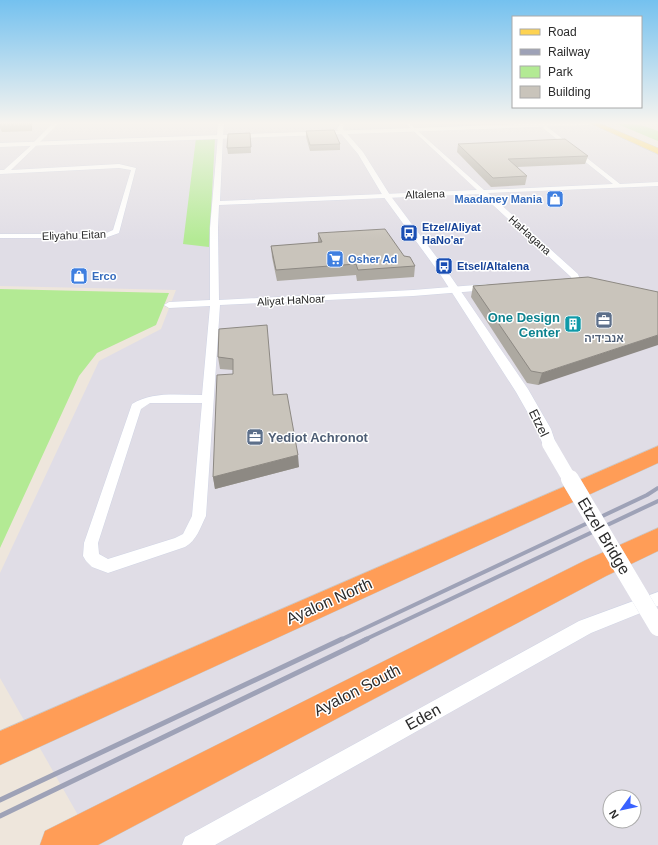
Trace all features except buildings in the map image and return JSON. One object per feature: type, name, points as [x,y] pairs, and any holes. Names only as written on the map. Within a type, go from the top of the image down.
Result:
[{"type":"highway","points":[[590,483],[658,448]]},
{"type":"highway","name":"Ayalon North","points":[[0,748],[590,483],[658,454]]},
{"type":"highway","name":"Ayalon South","points":[[58,845],[596,568],[658,539]]},
{"type":"street","points":[[3,172],[15,162]]},
{"type":"street","points":[[17,171],[24,162]]},
{"type":"street","points":[[207,399],[154,399],[147,400],[136,407],[91,543],[91,556],[97,562],[108,566],[180,544],[188,538],[199,516],[215,304],[216,203],[220,162]]},
{"type":"street","name":"Etzel","points":[[368,162],[387,196],[437,265],[514,394],[550,444]]},
{"type":"street","name":"HaHagana","points":[[451,162],[575,276],[578,284]]},
{"type":"street","points":[[591,162],[618,185]]},
{"type":"street","name":"Eliyahu Eitan","points":[[0,236],[105,236],[116,231],[134,169],[125,167],[3,172]]},
{"type":"street","points":[[472,182],[487,189],[505,191]]},
{"type":"street","name":"Altalena","points":[[216,203],[658,184]]},
{"type":"street","name":"Aliyat HaNoar","points":[[169,305],[413,294],[498,288]]},
{"type":"street","name":"Etzel Bridge","points":[[550,444],[658,627]]},
{"type":"street","name":"Eden","points":[[193,845],[585,627],[658,599]]},
{"type":"shaded area","points":[[0,162],[658,162],[658,845],[95,845],[0,678],[0,573],[99,361],[161,329],[176,290],[0,286]]},
{"type":"green space","points":[[193,162],[214,162],[209,247],[183,244]]},
{"type":"green space","points":[[0,289],[169,293],[156,325],[97,353],[79,376],[0,548]]},
{"type":"railway","points":[[340,640],[647,495],[658,488]]},
{"type":"railway","points":[[364,640],[658,501]]},
{"type":"railway","points":[[0,800],[342,639]]},
{"type":"railway","points":[[0,816],[367,639]]},
{"type":"place","name":"Maadaney Mania","points":[[555,199]]},
{"type":"place","name":"Etzel/Aliyat HaNo'ar","points":[[409,233]]},
{"type":"place","name":"Osher Ad","points":[[335,259]]},
{"type":"place","name":"Etsel/Altalena","points":[[444,266]]},
{"type":"place","name":"Erco","points":[[79,276]]},
{"type":"place","name":"אנבידיה","points":[[604,320]]},
{"type":"place","name":"One Design Center","points":[[573,324]]},
{"type":"place","name":"Yediot Achronot","points":[[255,437]]}]
